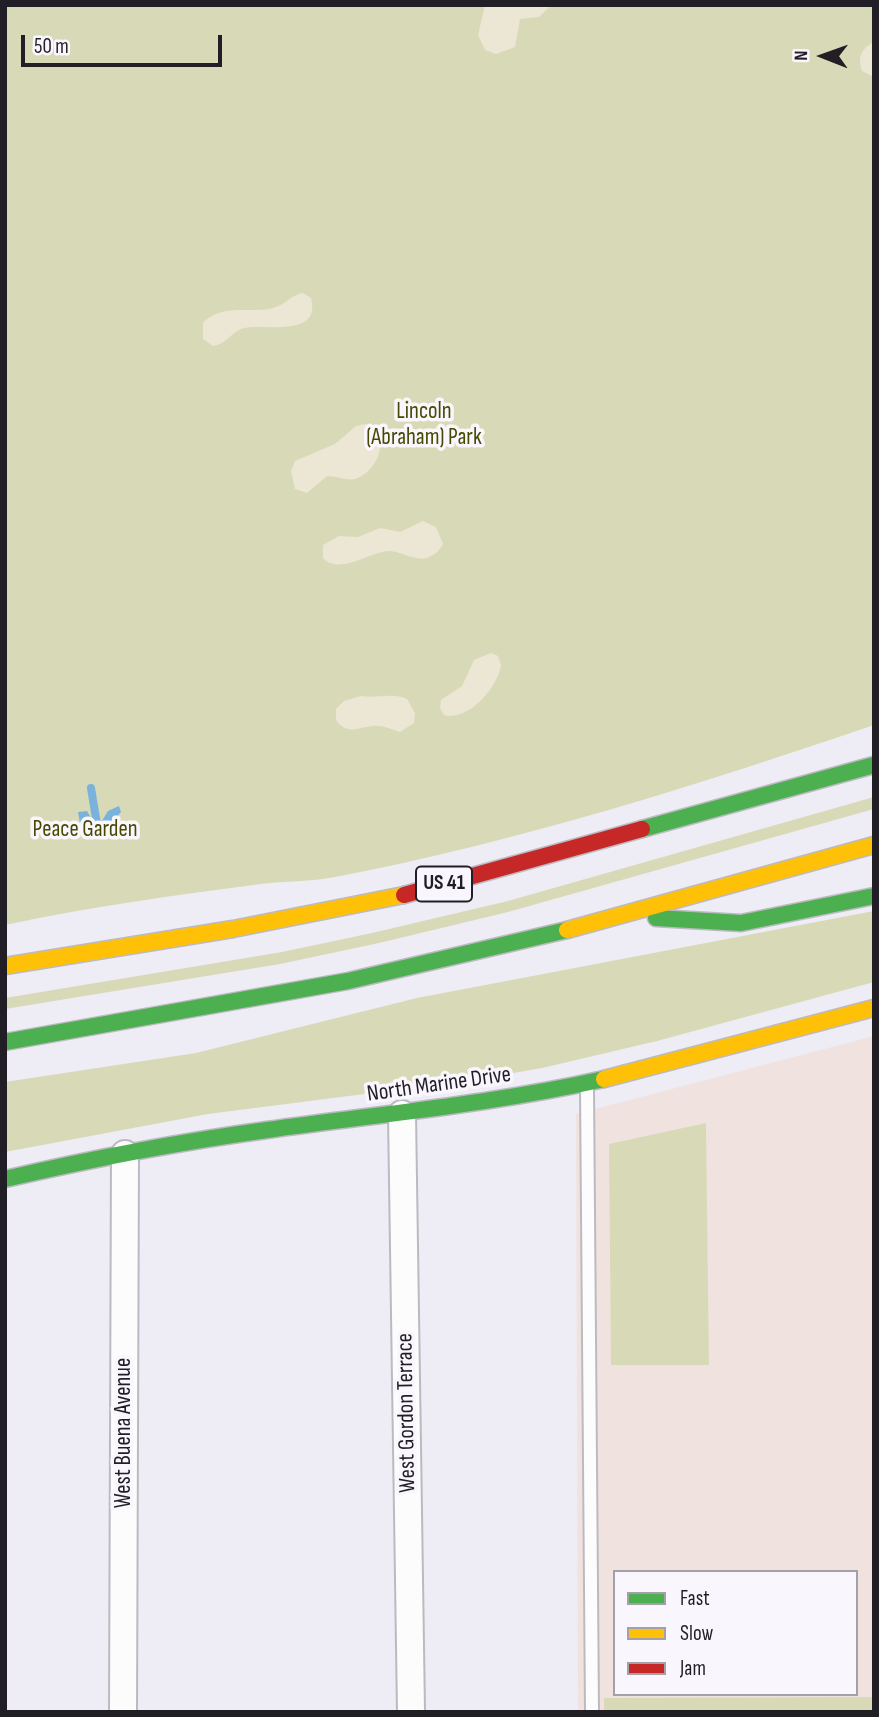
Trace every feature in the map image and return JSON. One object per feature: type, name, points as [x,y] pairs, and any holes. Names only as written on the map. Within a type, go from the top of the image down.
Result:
[{"type":"main road","name":"US 41","points":[[5,966],[233,929],[392,898],[533,862],[874,765]]},
{"type":"main road","points":[[5,1042],[348,981],[626,916],[874,845]]},
{"type":"main road","points":[[626,916],[741,923],[874,896]]},
{"type":"main road","name":"North Marine Drive","points":[[5,1179],[125,1154],[264,1130],[534,1096],[874,1008]]},
{"type":"street","name":"West Gordon Terrace","points":[[402,1114],[411,1712]]},
{"type":"street","name":"West Buena Avenue","points":[[123,1712],[125,1154]]},
{"type":"lane","points":[[587,1084],[592,1712]]},
{"type":"shaded area","points":[[874,1036],[874,1712],[578,1712],[576,1114]]},
{"type":"green space","name":"Lincoln (Abraham) Park","points":[[5,5],[874,5],[874,725],[607,810],[403,863],[326,879],[261,884],[165,897],[5,925]]},
{"type":"green space","points":[[874,797],[874,809],[508,912],[280,964],[5,1009],[5,998],[282,952],[508,901]]},
{"type":"green space","points":[[874,911],[874,982],[657,1041],[542,1068],[474,1080],[208,1114],[5,1152],[5,1082],[196,1053],[417,998]]},
{"type":"green space","points":[[706,1123],[709,1365],[611,1365],[609,1144]]},
{"type":"green space","points":[[874,1697],[874,1712],[604,1712],[604,1698]]},
{"type":"sand","points":[[485,5],[551,5],[539,17],[520,19],[515,47],[496,54],[485,50],[478,35]]},
{"type":"sand","points":[[874,42],[874,77],[862,71],[860,62],[863,50]]},
{"type":"sand","points":[[303,293],[311,298],[312,311],[307,320],[299,324],[241,329],[213,346],[203,339],[203,323],[219,313],[273,308]]},
{"type":"sand","points":[[365,424],[374,429],[380,444],[376,461],[370,469],[355,479],[327,476],[307,493],[295,489],[291,471],[295,461],[335,444],[356,426]]},
{"type":"sand","points":[[423,521],[436,527],[443,544],[427,558],[390,551],[346,564],[330,563],[323,558],[323,545],[339,536],[358,537],[380,528],[400,532]]},
{"type":"sand","points":[[491,653],[498,656],[501,665],[499,674],[488,692],[463,713],[444,715],[440,708],[441,700],[462,686],[474,660]]},
{"type":"sand","points":[[361,696],[396,696],[407,699],[415,713],[414,723],[400,732],[379,726],[344,728],[336,720],[336,709],[344,701]]},
{"type":"water","points":[[119,806],[121,812],[105,831],[94,831],[80,823],[78,812],[87,811],[94,823],[100,824],[108,811]]},
{"type":"waterway","points":[[91,788],[97,824]]},
{"type":"traffic: fast","points":[[642,829],[874,765]]},
{"type":"traffic: fast","points":[[656,918],[741,923],[874,896]]},
{"type":"traffic: fast","points":[[5,1042],[348,981],[567,930]]},
{"type":"traffic: fast","points":[[5,1179],[201,1140],[478,1102],[604,1079]]},
{"type":"traffic: slow","points":[[567,930],[874,845]]},
{"type":"traffic: slow","points":[[5,966],[233,929],[404,895]]},
{"type":"traffic: slow","points":[[604,1079],[874,1008]]},
{"type":"traffic: jam","points":[[404,895],[642,829]]},
{"type":"park label","name":"Peace Garden","points":[[85,830]]}]
